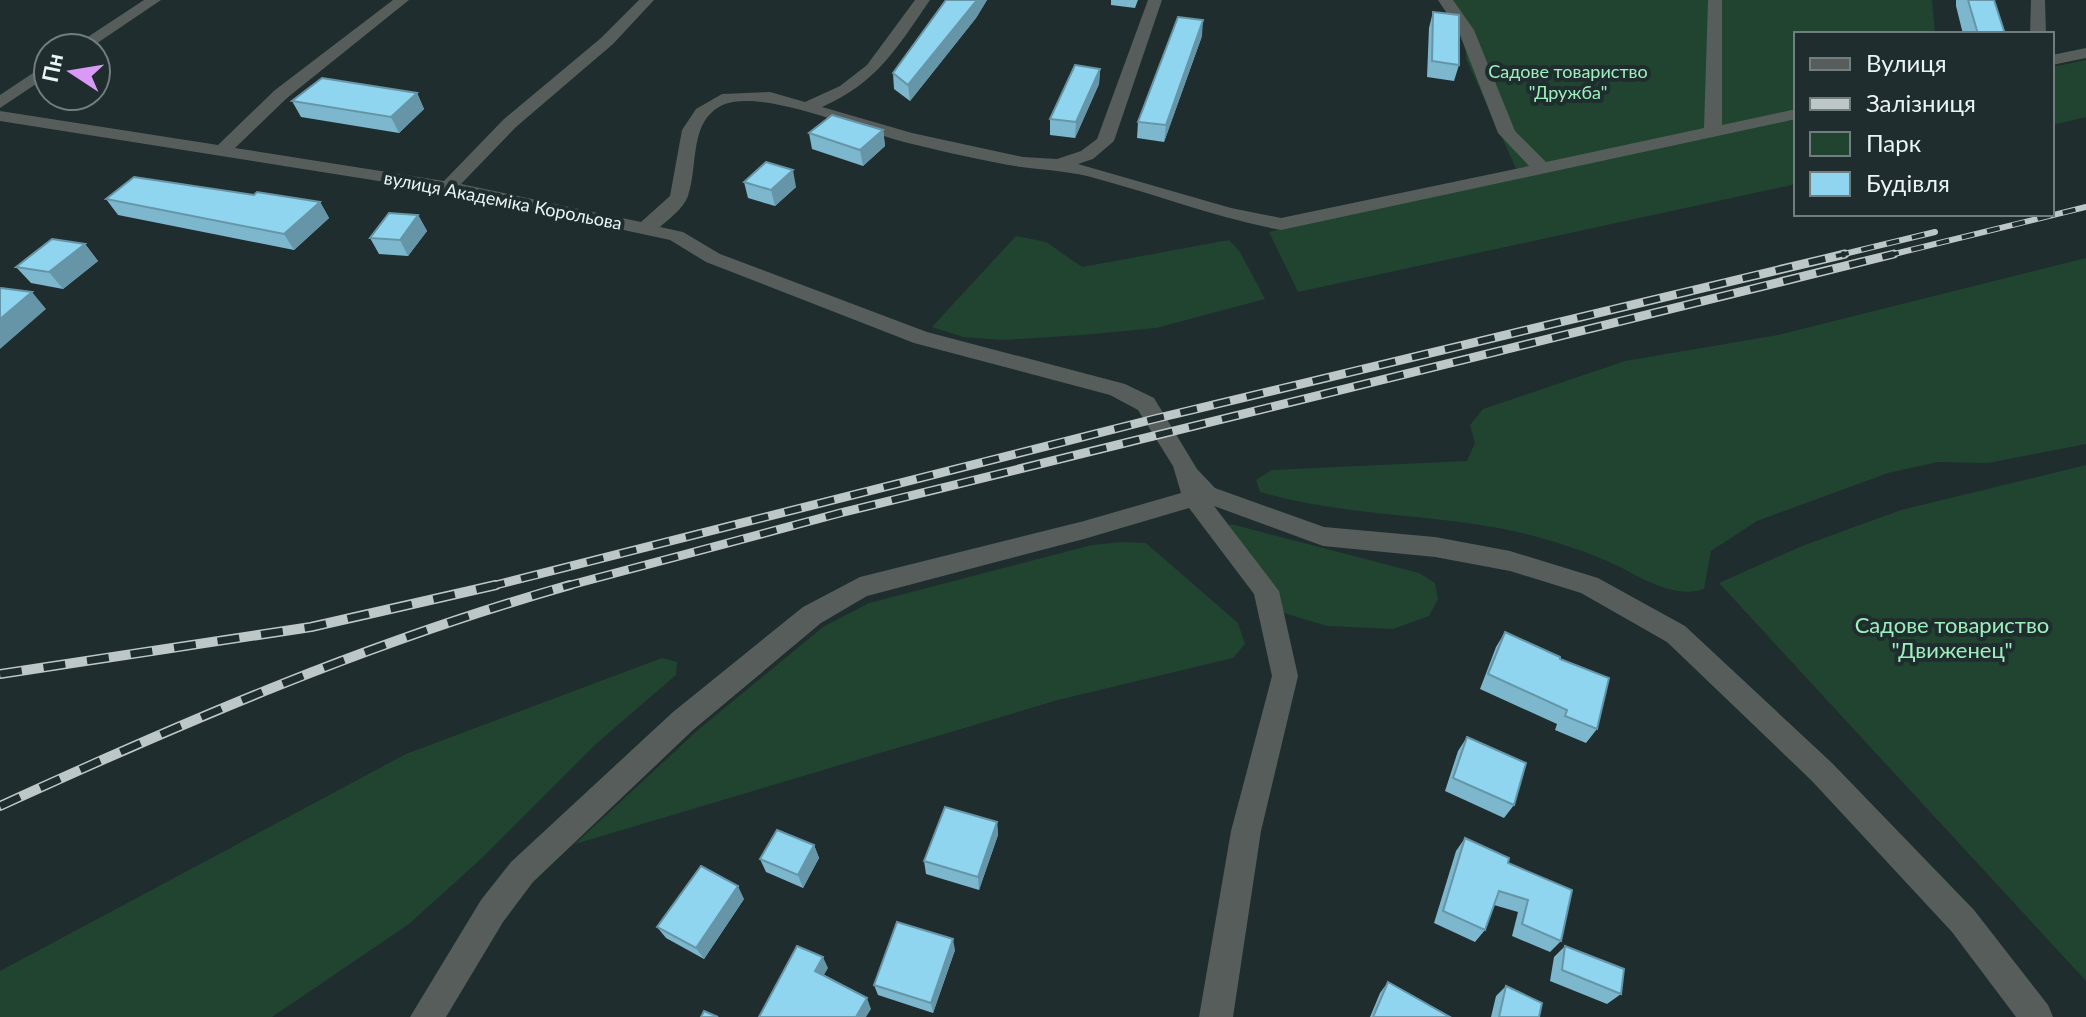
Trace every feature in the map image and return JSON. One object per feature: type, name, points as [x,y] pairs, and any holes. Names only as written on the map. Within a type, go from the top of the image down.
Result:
[{"type":"street","points":[[104,32],[154,0]]},
{"type":"street","points":[[223,150],[281,94],[402,0]]},
{"type":"street","points":[[448,187],[510,123],[607,41],[647,0]]},
{"type":"street","points":[[807,107],[846,90],[873,68],[923,0]]},
{"type":"street","name":"вулиця Академіка Корольова","points":[[0,116],[448,187],[645,229],[659,220],[679,196],[691,130],[702,113],[722,99],[770,97],[909,138],[1023,162],[1058,164],[1087,155],[1105,141],[1155,0]]},
{"type":"street","points":[[1445,0],[1466,30],[1507,133],[1542,168]]},
{"type":"street","points":[[1713,132],[1715,0]]},
{"type":"street","points":[[2038,0],[2038,32]]},
{"type":"street","points":[[2054,60],[2086,53]]},
{"type":"street","points":[[0,103],[32,80]]},
{"type":"street","points":[[1058,164],[1108,174],[1252,220],[1281,224],[1364,209],[1794,114]]},
{"type":"street","points":[[645,229],[676,236],[713,258],[921,338],[1117,389],[1146,404],[1200,496],[1266,591],[1285,676],[1246,831],[1216,1017]]},
{"type":"street","points":[[427,1017],[492,911],[522,872],[683,721],[812,615],[860,587],[1084,530],[1200,496],[1323,536],[1435,547],[1536,569],[1589,585],[1676,634],[1822,772],[1952,909],[2036,1017]]},
{"type":"green space","name":"Садове товариство \"Дружба\"","points":[[1448,0],[1932,0],[1935,32],[1794,32],[1794,184],[1298,292],[1269,232],[1520,177],[1466,59],[1466,32]]},
{"type":"green space","points":[[2086,60],[2086,117],[2054,125],[2054,67]]},
{"type":"green space","points":[[1016,236],[1046,242],[1082,267],[1229,240],[1240,252],[1265,299],[1156,328],[1082,335],[1003,340],[963,337],[932,327]]},
{"type":"green space","points":[[2086,258],[2086,444],[1988,463],[1938,462],[1888,473],[1757,521],[1711,551],[1704,589],[1679,591],[1667,588],[1599,557],[1504,529],[1294,501],[1260,492],[1256,480],[1272,470],[1467,461],[1475,443],[1470,425],[1483,409],[1625,361],[1778,335]]},
{"type":"green space","name":"Садове товариство \"Движенец\"","points":[[2086,465],[2086,981],[1719,583],[1802,546],[1901,510]]},
{"type":"green space","points":[[1231,524],[1419,573],[1435,583],[1438,599],[1429,616],[1393,629],[1327,626],[1284,613],[1226,540],[1222,529]]},
{"type":"green space","points":[[1146,543],[1238,623],[1245,644],[1233,658],[1058,700],[575,844],[699,729],[823,627],[869,603],[1092,545]]},
{"type":"green space","points":[[662,658],[677,662],[676,675],[597,743],[482,858],[409,924],[272,1017],[0,1017],[0,971],[406,754]]},
{"type":"building","points":[[946,0],[977,0],[908,85],[893,73]]},
{"type":"building","points":[[1968,0],[1994,0],[2004,32],[1977,32]]},
{"type":"building","points":[[1433,12],[1459,15],[1459,65],[1432,61]]},
{"type":"building","points":[[1178,17],[1203,20],[1166,125],[1138,122]]},
{"type":"building","points":[[1075,65],[1100,69],[1076,122],[1050,119]]},
{"type":"building","points":[[322,78],[417,93],[391,117],[292,101]]},
{"type":"building","points":[[832,115],[883,130],[860,150],[809,133]]},
{"type":"building","points":[[766,162],[793,170],[771,190],[744,182]]},
{"type":"building","points":[[134,177],[320,202],[284,234],[106,199]]},
{"type":"building","points":[[389,213],[418,215],[400,240],[370,238]]},
{"type":"building","points":[[52,239],[85,244],[49,272],[16,267]]},
{"type":"building","points":[[1,288],[32,292],[0,319]]},
{"type":"building","points":[[1505,632],[1560,659],[1609,678],[1597,729],[1565,716],[1567,710],[1488,674]]},
{"type":"building","points":[[1467,737],[1526,763],[1514,805],[1453,778]]},
{"type":"building","points":[[945,807],[997,822],[978,877],[924,861]]},
{"type":"building","points":[[777,830],[814,845],[798,875],[760,859]]},
{"type":"building","points":[[1465,838],[1509,858],[1508,863],[1572,890],[1561,941],[1522,924],[1528,900],[1499,891],[1485,930],[1443,911]]},
{"type":"building","points":[[701,866],[738,886],[696,948],[657,927]]},
{"type":"building","points":[[897,922],[953,939],[931,1003],[874,985]]},
{"type":"building","points":[[797,946],[823,957],[815,971],[867,998],[856,1017],[759,1017]]},
{"type":"building","points":[[1565,946],[1624,969],[1621,994],[1562,970]]},
{"type":"building","points":[[1388,982],[1450,1017],[1373,1017]]},
{"type":"building","points":[[1506,986],[1542,1003],[1539,1017],[1499,1017]]},
{"type":"building","points":[[704,1011],[718,1017],[701,1017]]},
{"type":"railway","points":[[2054,215],[2086,207]]},
{"type":"railway","points":[[1886,256],[2049,216]]},
{"type":"railway","points":[[1836,256],[1935,232]]},
{"type":"railway","points":[[495,585],[1154,419],[1845,254]]},
{"type":"railway","points":[[566,586],[840,513],[1894,254]]},
{"type":"railway","points":[[0,674],[311,627],[495,585]]},
{"type":"railway","points":[[488,587],[495,585]]},
{"type":"railway","points":[[566,586],[570,585]]},
{"type":"railway","points":[[0,806],[210,713],[352,657],[566,586]]}]
